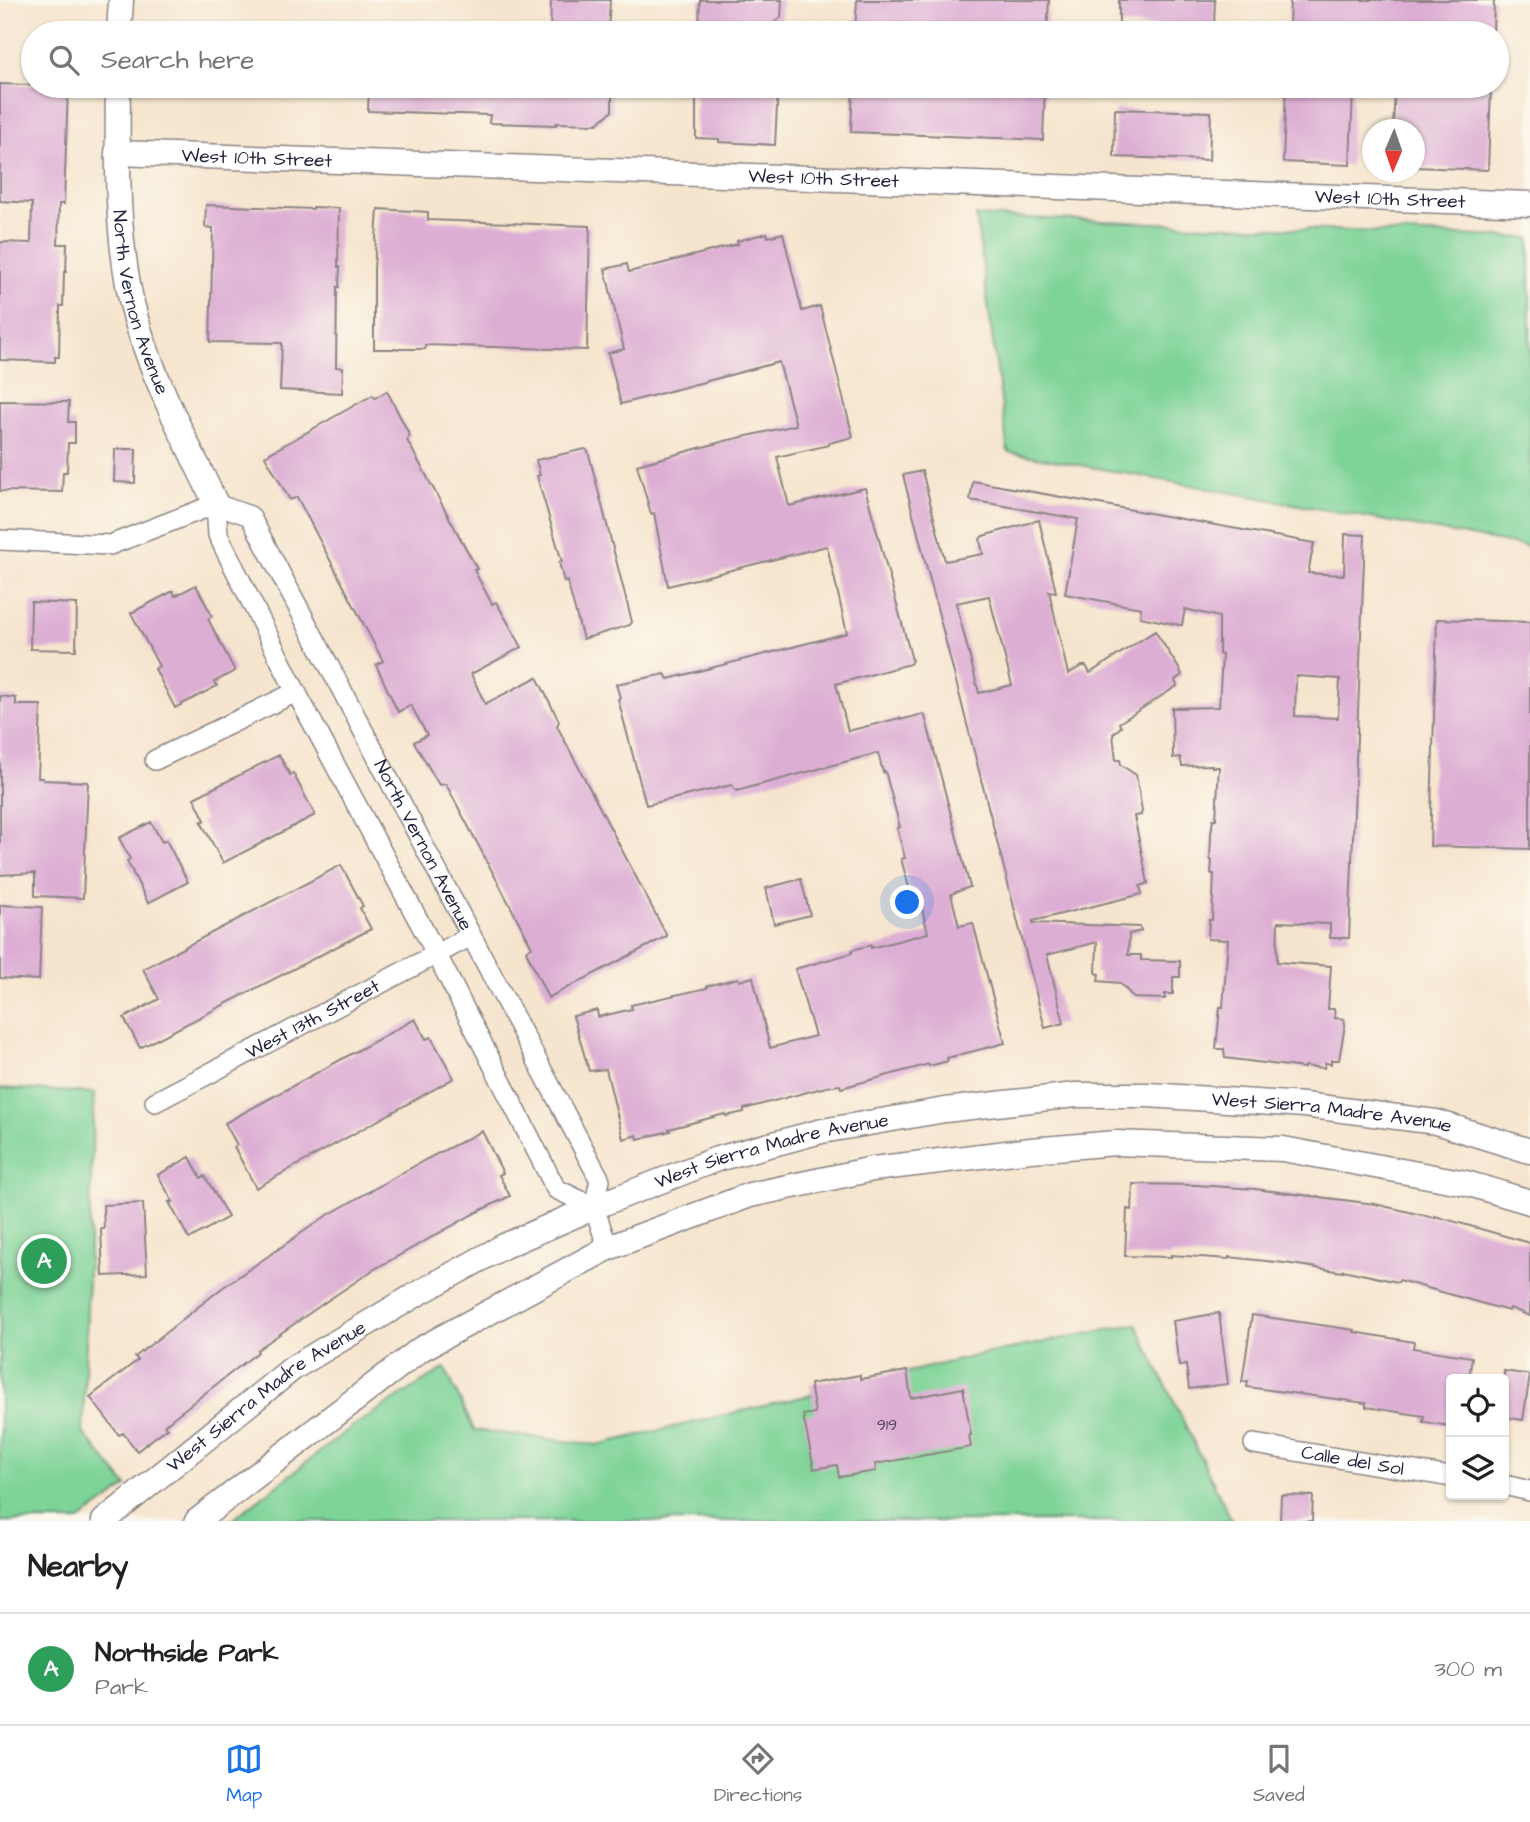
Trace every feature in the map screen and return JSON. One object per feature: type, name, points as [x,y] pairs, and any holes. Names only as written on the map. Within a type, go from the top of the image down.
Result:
[{"type":"street","points":[[120,21],[121,0]]},
{"type":"street","name":"North Vernon Avenue","points":[[118,98],[117,153],[123,244],[135,316],[154,372],[216,504],[217,534],[296,692],[437,955],[556,1189],[594,1207]]},
{"type":"street","name":"West 10th Street","points":[[117,153],[1530,204]]},
{"type":"street","points":[[0,540],[110,545],[216,504]]},
{"type":"street","name":"North Vernon Avenue","points":[[216,504],[250,516],[600,1180],[594,1207],[608,1248]]},
{"type":"street","points":[[155,760],[296,692]]},
{"type":"street","name":"West 13th Street","points":[[155,1102],[471,936]]},
{"type":"street","name":"West Sierra Madre Avenue","points":[[104,1521],[293,1368],[504,1246],[717,1159],[822,1131],[945,1110],[1075,1095],[1159,1095],[1304,1105],[1436,1122],[1530,1152]]},
{"type":"street","name":"West Sierra Madre Avenue","points":[[197,1521],[421,1349],[608,1248],[750,1195],[873,1169],[1116,1143],[1283,1149],[1466,1183],[1530,1202]]},
{"type":"street","name":"Calle del Sol","points":[[1254,1444],[1446,1475]]},
{"type":"street","points":[[1509,1486],[1530,1491]]},
{"type":"green space","points":[[976,216],[1530,238],[1530,547],[1008,452]]},
{"type":"green space","points":[[0,1088],[94,1093],[83,1433],[127,1486],[79,1521],[0,1521]]},
{"type":"green space","points":[[1136,1324],[1232,1521],[231,1521],[353,1426],[445,1368],[474,1430],[597,1445],[984,1354]]},
{"type":"building","points":[[551,0],[610,0],[609,21],[550,21]]},
{"type":"building","points":[[700,0],[782,0],[781,17],[777,21],[699,21]]},
{"type":"building","points":[[857,0],[1049,0],[1048,21],[856,21]]},
{"type":"building","points":[[1119,0],[1215,0],[1214,21],[1119,21]]},
{"type":"building","points":[[1290,0],[1494,0],[1493,21],[1289,21]]},
{"type":"building","points":[[0,84],[21,85],[21,98],[68,98],[64,204],[59,204],[58,244],[67,244],[66,272],[63,306],[60,306],[59,357],[55,357],[55,362],[0,360],[0,242],[31,243],[32,203],[0,201]]},
{"type":"building","points":[[369,98],[612,98],[612,111],[597,124],[489,123],[490,115],[368,111]]},
{"type":"building","points":[[696,98],[777,98],[775,145],[696,138]]},
{"type":"building","points":[[852,98],[1045,98],[1043,140],[851,132]]},
{"type":"building","points":[[1286,98],[1353,98],[1350,165],[1283,162]]},
{"type":"building","points":[[1394,98],[1491,98],[1488,170],[1425,167],[1425,119],[1394,119]]},
{"type":"building","points":[[1115,109],[1211,112],[1209,160],[1114,157]]},
{"type":"building","points":[[206,205],[339,208],[340,267],[337,287],[336,367],[343,368],[342,393],[280,390],[282,343],[210,342],[213,228],[205,227]]},
{"type":"building","points":[[378,209],[428,212],[428,220],[590,226],[587,350],[425,345],[425,349],[374,349],[374,269]]},
{"type":"building","points":[[767,233],[768,237],[783,233],[802,311],[820,306],[853,437],[777,457],[789,506],[865,488],[912,660],[910,664],[836,684],[848,731],[900,718],[923,714],[925,716],[970,887],[951,894],[959,926],[973,923],[1005,1043],[947,1058],[948,1061],[929,1066],[841,1088],[840,1085],[826,1087],[744,1109],[744,1112],[725,1114],[638,1139],[637,1135],[623,1139],[606,1069],[589,1071],[573,1016],[597,1010],[598,1017],[632,1009],[631,1005],[707,988],[738,978],[739,981],[753,977],[770,1048],[815,1036],[795,969],[852,953],[852,950],[871,945],[871,948],[928,933],[917,889],[910,891],[901,859],[905,858],[897,828],[900,827],[878,753],[736,791],[732,785],[646,805],[618,699],[620,698],[616,684],[665,674],[668,679],[847,633],[827,546],[668,586],[654,513],[651,514],[637,465],[796,425],[779,362],[621,404],[608,353],[624,349],[605,269],[627,264],[629,272],[738,244],[737,241]]},
{"type":"building","points":[[387,391],[410,436],[407,440],[477,569],[474,570],[492,604],[496,602],[522,647],[471,674],[485,704],[537,677],[559,721],[557,726],[667,936],[548,998],[526,951],[532,947],[446,784],[439,785],[414,742],[427,735],[411,705],[398,712],[376,665],[383,661],[297,497],[290,500],[265,456],[373,395],[375,398]]},
{"type":"building","points":[[0,401],[69,402],[68,422],[75,422],[75,443],[68,443],[67,472],[63,472],[62,492],[0,491]]},
{"type":"building","points":[[115,449],[136,449],[135,483],[114,482]]},
{"type":"building","points":[[585,449],[588,451],[632,622],[630,625],[583,639],[567,581],[564,582],[559,562],[562,562],[537,476],[540,475],[536,460]]},
{"type":"building","points":[[922,471],[945,561],[983,554],[980,539],[983,536],[1039,520],[1056,592],[1049,591],[1068,674],[1082,666],[1086,666],[1090,673],[1155,631],[1180,670],[1182,675],[1175,680],[1177,686],[1119,723],[1121,727],[1113,734],[1116,760],[1120,760],[1121,765],[1136,775],[1142,811],[1141,815],[1134,816],[1148,883],[1140,886],[1142,894],[1033,921],[1140,927],[1141,931],[1129,934],[1128,955],[1141,955],[1141,960],[1180,961],[1180,977],[1173,977],[1173,994],[1165,994],[1165,999],[1134,998],[1120,983],[1098,981],[1097,942],[1047,955],[1064,1023],[1045,1028],[903,475]],"holes":[[[989,596],[1012,685],[979,693],[956,603]]]},
{"type":"building","points":[[973,481],[1314,543],[1308,573],[1344,575],[1345,534],[1365,535],[1349,938],[1330,938],[1330,924],[1278,922],[1277,962],[1331,966],[1328,1009],[1334,1009],[1335,1018],[1344,1019],[1345,1025],[1339,1060],[1331,1060],[1331,1064],[1325,1063],[1324,1068],[1304,1068],[1225,1058],[1224,1049],[1216,1049],[1220,1007],[1223,1007],[1228,940],[1208,939],[1209,920],[1212,920],[1214,874],[1211,874],[1211,834],[1213,819],[1216,819],[1219,767],[1182,766],[1180,757],[1173,758],[1172,708],[1219,707],[1222,655],[1219,654],[1219,617],[1185,609],[1182,625],[1179,625],[1140,617],[1141,608],[1065,594],[1078,519],[970,500]],"holes":[[[1296,676],[1340,679],[1338,718],[1295,716]]]},
{"type":"building","points":[[196,585],[212,616],[208,619],[235,671],[214,682],[217,686],[175,708],[155,669],[159,666],[131,613],[173,591],[175,596]]},
{"type":"building","points":[[31,602],[77,604],[76,650],[30,649]]},
{"type":"building","points":[[1437,619],[1530,622],[1530,849],[1430,846]]},
{"type":"building","points":[[0,696],[16,698],[16,705],[41,705],[38,778],[88,782],[83,898],[35,896],[35,873],[0,875]]},
{"type":"building","points":[[279,755],[290,775],[293,773],[315,815],[223,863],[201,822],[205,820],[194,798]]},
{"type":"building","points":[[151,822],[162,842],[166,840],[188,882],[148,903],[119,838]]},
{"type":"building","points":[[341,865],[363,906],[360,908],[371,929],[140,1048],[124,1018],[159,999],[143,969]]},
{"type":"building","points":[[801,879],[810,915],[774,924],[766,888]]},
{"type":"building","points":[[0,905],[42,907],[39,980],[0,978]]},
{"type":"building","points":[[415,1019],[426,1039],[431,1037],[454,1078],[256,1188],[234,1147],[237,1145],[225,1123]]},
{"type":"building","points":[[482,1131],[503,1173],[499,1175],[510,1196],[373,1270],[324,1303],[257,1350],[258,1352],[164,1425],[167,1428],[137,1451],[123,1433],[119,1435],[90,1397],[138,1360],[135,1357],[222,1288],[326,1216]]},
{"type":"building","points":[[190,1157],[201,1178],[205,1176],[228,1217],[189,1239],[158,1175]]},
{"type":"building","points":[[1133,1184],[1255,1189],[1375,1204],[1435,1216],[1530,1243],[1530,1316],[1510,1308],[1509,1311],[1399,1280],[1398,1282],[1343,1270],[1229,1257],[1125,1256],[1127,1209],[1132,1210]]},
{"type":"building","points":[[143,1203],[147,1274],[103,1276],[103,1205]]},
{"type":"building","points":[[1219,1313],[1228,1384],[1189,1389],[1186,1365],[1179,1366],[1173,1321]]},
{"type":"building","points":[[1252,1315],[1355,1330],[1354,1332],[1414,1342],[1413,1348],[1472,1357],[1470,1374],[1446,1374],[1446,1425],[1423,1422],[1424,1416],[1366,1407],[1366,1403],[1247,1387],[1248,1381],[1242,1382]]},
{"type":"building","points":[[907,1371],[911,1398],[963,1388],[971,1447],[875,1464],[876,1471],[839,1477],[837,1465],[814,1469],[803,1415],[815,1413],[810,1384],[860,1375],[860,1379]]},
{"type":"building","points":[[1504,1371],[1530,1375],[1523,1420],[1509,1418],[1509,1374],[1504,1374]]},
{"type":"building","points":[[1281,1495],[1313,1496],[1312,1521],[1280,1521]]},
{"type":"place","name":"Northside Park","points":[[44,1261]]}]
